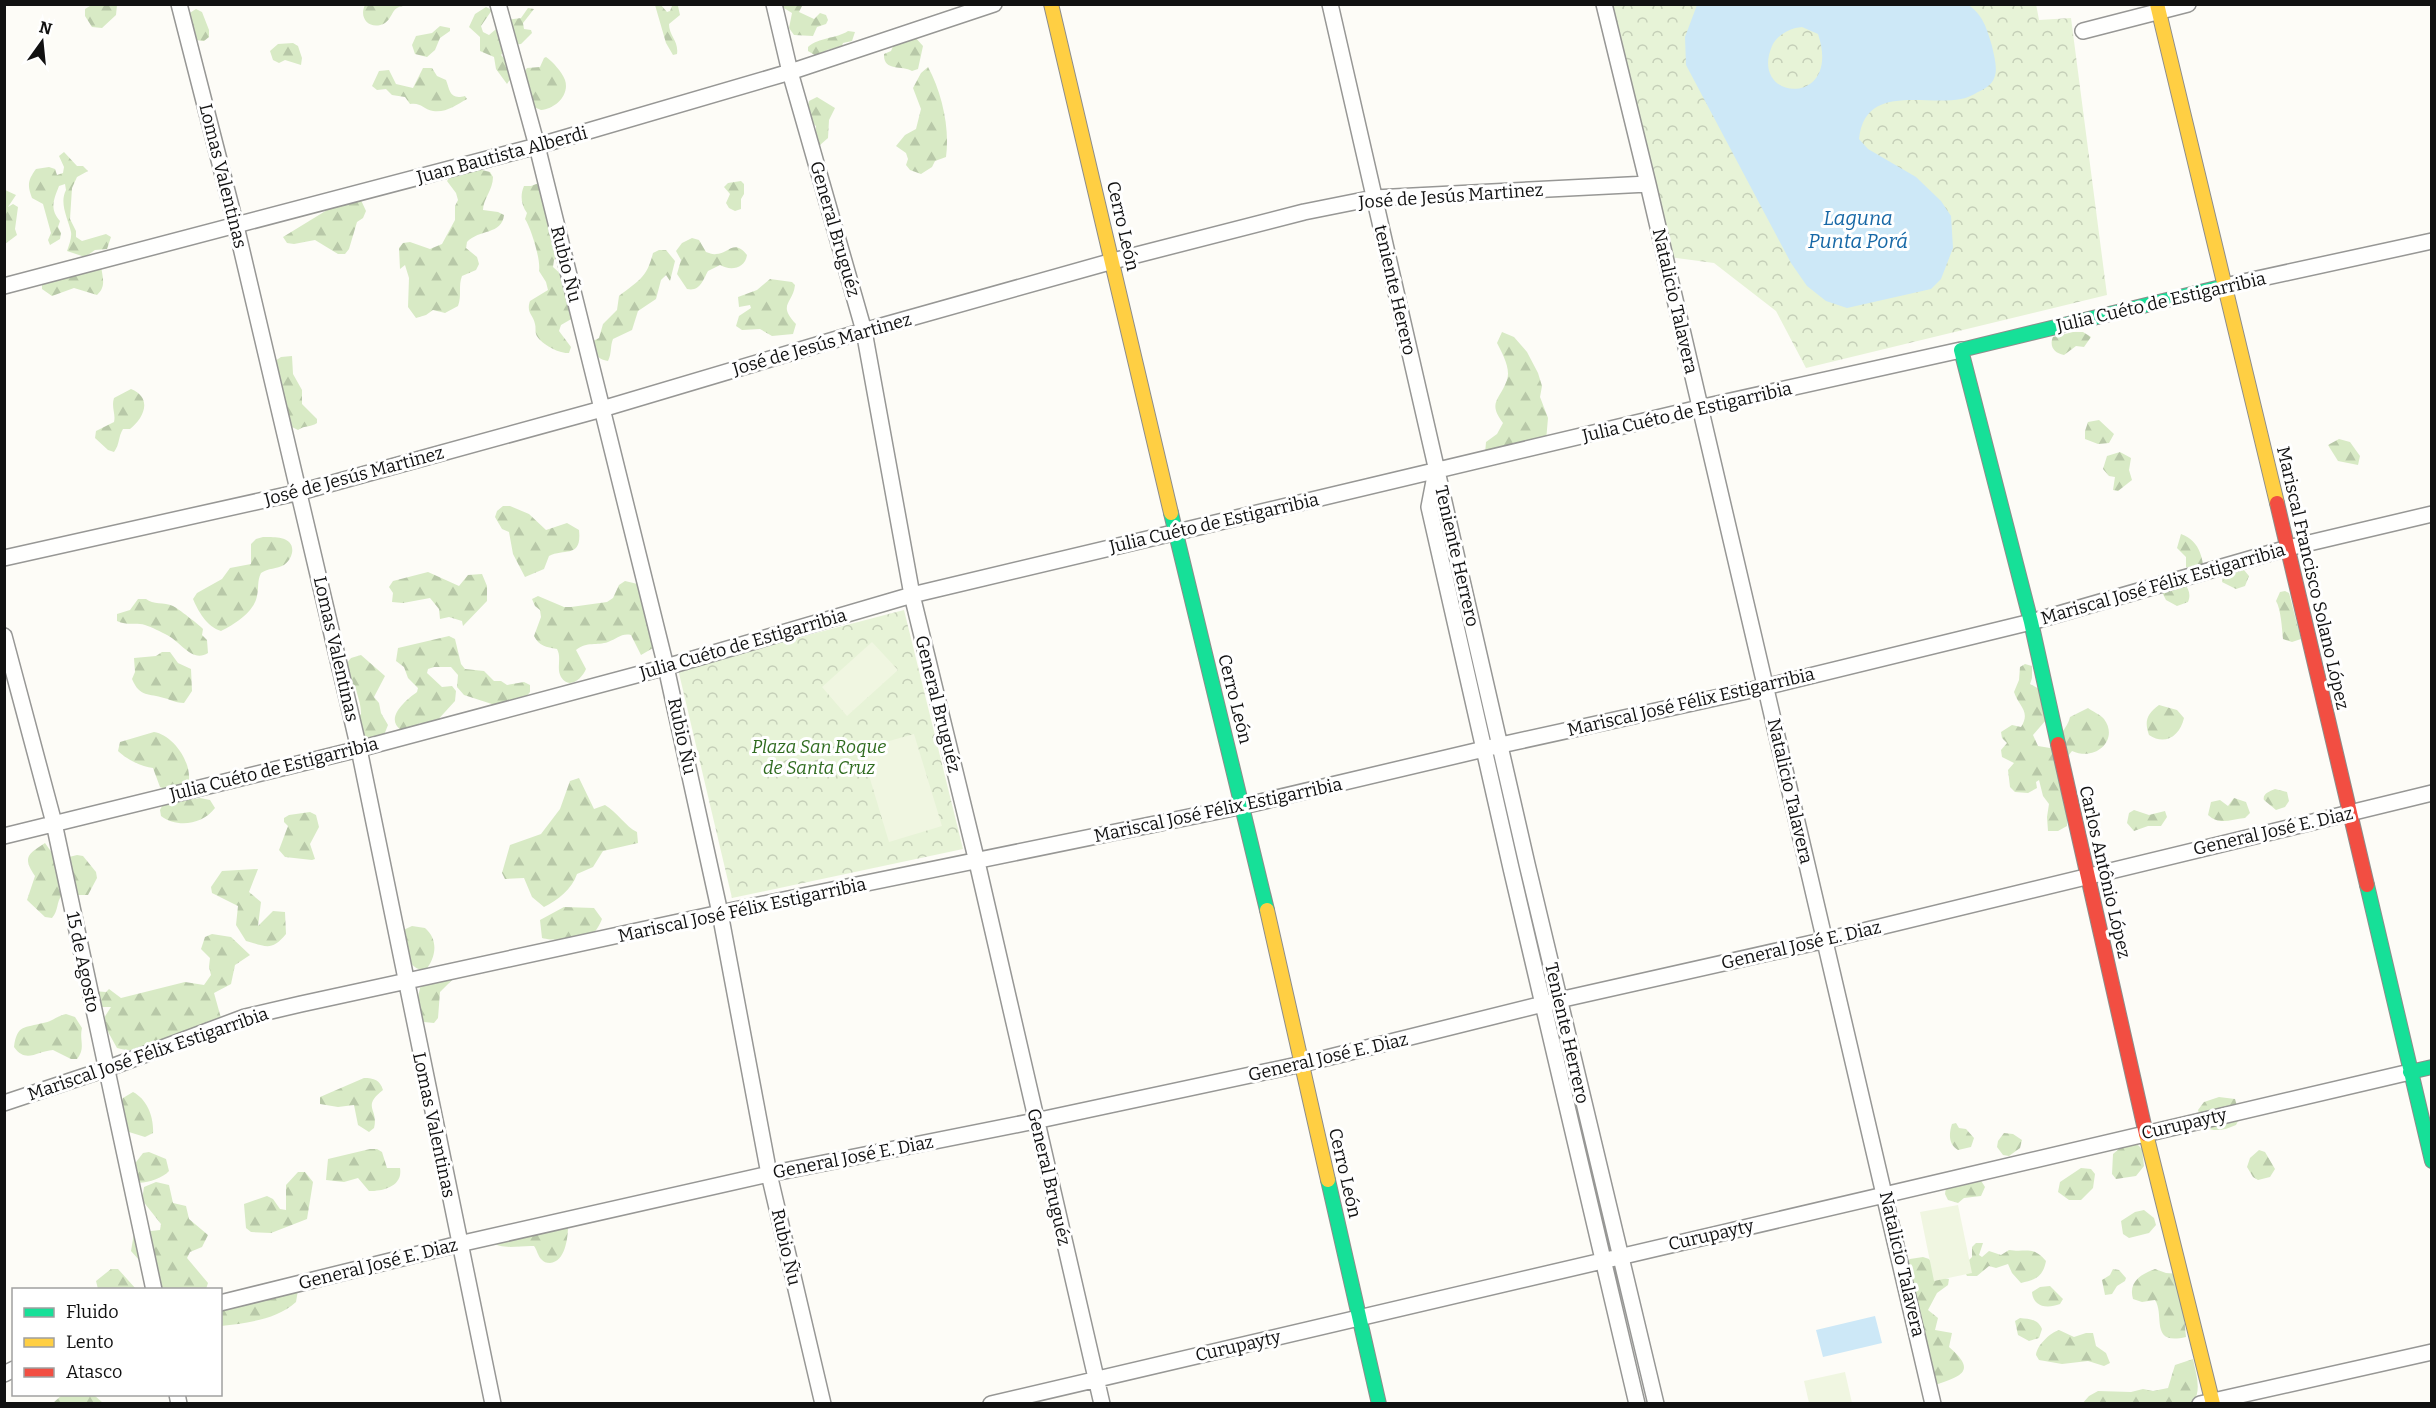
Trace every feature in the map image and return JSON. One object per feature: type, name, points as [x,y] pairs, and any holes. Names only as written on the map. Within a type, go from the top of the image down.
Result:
[{"type":"street","name":"Lomas Valentinas","points":[[179,4],[236,226],[300,492],[358,749],[493,1404]]},
{"type":"street","name":"Rubio Ñu","points":[[498,4],[537,146],[666,667],[720,914],[769,1174],[823,1404]]},
{"type":"street","name":"General Bruguéz","points":[[774,4],[790,72],[864,332],[912,595],[977,862],[1102,1404]]},
{"type":"street","name":"Juan Bautista Alberdi","points":[[4,286],[537,146],[790,72],[994,4]]},
{"type":"street","name":"Cerro León","points":[[1051,4],[1175,532],[1243,806],[1379,1404]]},
{"type":"street","name":"teniente Herero","points":[[1330,4],[1437,470]]},
{"type":"street","name":"Natalicio Talavera","points":[[1604,4],[1886,1195],[1933,1404]]},
{"type":"street","points":[[2083,31],[2158,8],[2188,4]]},
{"type":"street","name":"Mariscal Francisco Solano López","points":[[2158,8],[2432,1161]]},
{"type":"street","name":"José de Jesús Martinez","points":[[4,558],[300,492],[602,409],[1113,261],[1304,212],[1374,198],[1648,183]]},
{"type":"street","name":"Julia Cuéto de Estigarribia","points":[[4,836],[358,749],[666,667],[912,595],[1699,408],[1961,350],[2225,286],[2432,241]]},
{"type":"street","name":"Carlos Antônio López","points":[[1961,350],[2031,622],[2208,1403]]},
{"type":"street","name":"Teniente Herrero","points":[[1437,470],[1527,864],[1655,1399],[1637,1401],[1574,1137],[1429,507],[1437,470]]},
{"type":"street","name":"Mariscal José Félix Estigarribia","points":[[4,1103],[106,1069],[245,1017],[720,914],[1243,806],[1501,745],[1765,687],[2031,622],[2288,548],[2432,514]]},
{"type":"street","name":"15 de Agosto","points":[[4,636],[54,823],[154,1288]]},
{"type":"street","name":"General José E. Diaz","points":[[222,1302],[459,1244],[769,1174],[1035,1121],[1302,1064],[1559,1000],[1826,940],[2432,793]]},
{"type":"street","points":[[1511,868],[1527,864]]},
{"type":"street","name":"Curupayty","points":[[991,1404],[1620,1255],[2432,1067]]},
{"type":"street","points":[[1574,1137],[1591,1133]]},
{"type":"street","points":[[2208,1403],[2432,1352]]},
{"type":"green space","points":[[365,4],[407,5],[395,9],[385,23],[375,26],[367,22],[363,15]]},
{"type":"green space","points":[[2036,4],[2039,20],[2071,18],[2107,295],[1806,368],[1776,311],[1714,263],[1669,257],[1607,5]]},
{"type":"green space","points":[[117,5],[116,15],[102,28],[92,27],[85,16],[85,9],[90,6]]},
{"type":"green space","points":[[655,5],[661,5],[667,12],[672,6],[678,6],[680,15],[669,24],[677,46],[677,54],[673,55],[666,43]]},
{"type":"green space","points":[[779,5],[808,5],[802,6],[799,12],[814,19],[820,13],[826,15],[828,20],[826,24],[817,27],[813,36],[794,35],[789,28],[792,13]]},
{"type":"green space","points":[[486,7],[492,10],[481,26],[483,32],[489,35],[507,20],[521,18],[528,8],[534,9],[523,23],[524,29],[531,30],[532,33],[521,44],[509,45],[501,55],[506,60],[511,78],[507,84],[496,69],[494,57],[480,51],[480,37],[469,27],[475,14]]},
{"type":"green space","points":[[196,9],[202,12],[209,30],[209,37],[204,41],[195,40],[188,14]]},
{"type":"green space","points":[[440,26],[450,28],[450,31],[440,38],[435,50],[427,57],[415,54],[412,45],[416,36],[432,33]]},
{"type":"green space","points":[[848,31],[855,32],[852,41],[843,43],[842,46],[827,50],[818,57],[808,51],[808,47],[812,44]]},
{"type":"green space","points":[[914,36],[923,46],[918,69],[912,71],[890,66],[884,54],[891,51],[895,42]]},
{"type":"green space","points":[[293,43],[298,46],[302,58],[301,65],[285,60],[279,63],[273,60],[270,51],[278,44]]},
{"type":"green space","points":[[546,57],[560,71],[566,86],[563,96],[556,104],[541,110],[529,105],[523,74],[527,68],[540,67]]},
{"type":"green space","points":[[928,67],[944,111],[947,146],[946,157],[935,161],[932,167],[921,174],[910,170],[906,165],[908,159],[906,153],[896,146],[905,135],[916,129],[921,109],[913,88],[921,73]]},
{"type":"green space","points":[[423,68],[432,68],[437,76],[446,80],[453,96],[465,96],[467,99],[447,110],[433,111],[417,104],[410,104],[405,97],[392,95],[386,89],[377,90],[372,86],[379,71],[389,70],[396,84],[413,88]]},
{"type":"green space","points":[[817,97],[835,108],[829,120],[828,138],[820,145],[815,138],[816,126],[810,121],[807,110],[809,101]]},
{"type":"green space","points":[[64,152],[77,166],[83,166],[88,171],[77,177],[72,188],[70,219],[76,231],[76,237],[82,241],[106,234],[111,237],[107,249],[95,250],[85,257],[67,251],[71,234],[63,200],[65,184],[59,186],[54,204],[54,212],[60,221],[58,227],[61,233],[60,239],[50,245],[48,240],[51,233],[43,204],[32,198],[29,190],[30,180],[36,169],[49,167],[55,169],[57,175],[63,173],[64,167],[59,156]]},
{"type":"green space","points":[[470,167],[490,172],[493,177],[483,210],[504,215],[502,221],[495,229],[467,242],[466,248],[477,257],[479,264],[476,270],[462,276],[458,306],[445,313],[433,310],[416,318],[408,307],[409,278],[405,265],[400,269],[399,248],[403,243],[410,242],[430,249],[442,244],[455,220],[455,206],[458,200],[447,181],[451,175]]},
{"type":"green space","points":[[544,181],[559,256],[554,260],[553,267],[564,277],[573,318],[561,325],[559,331],[571,347],[569,353],[555,350],[538,337],[529,308],[530,301],[548,290],[539,271],[535,244],[525,219],[527,213],[522,203],[522,193],[524,186]]},
{"type":"green space","points":[[741,181],[744,184],[744,194],[741,199],[741,209],[735,211],[726,203],[730,194],[724,187],[728,183]]},
{"type":"green space","points":[[5,190],[16,195],[8,207],[13,204],[18,207],[15,229],[17,235],[5,244]]},
{"type":"green space","points":[[360,198],[366,211],[363,218],[357,222],[349,249],[345,254],[338,254],[315,240],[294,244],[287,243],[283,237],[332,207]]},
{"type":"green space","points":[[692,238],[699,240],[706,252],[713,254],[738,248],[747,255],[746,260],[736,268],[720,265],[708,271],[698,287],[687,289],[677,274],[681,260],[676,251],[682,243]]},
{"type":"green space","points":[[666,250],[675,261],[670,281],[666,275],[661,280],[656,299],[638,311],[632,330],[613,339],[608,361],[601,359],[595,352],[593,341],[599,338],[603,324],[617,310],[619,296],[645,274],[653,253]]},
{"type":"green space","points":[[101,265],[103,285],[97,295],[74,288],[52,296],[42,289],[42,283]]},
{"type":"green space","points":[[770,279],[792,282],[795,285],[787,308],[796,324],[793,334],[772,336],[760,329],[742,330],[736,326],[739,316],[751,308],[750,305],[739,307],[738,297],[757,290]]},
{"type":"green space","points":[[1502,332],[1514,337],[1527,352],[1538,373],[1542,386],[1540,397],[1548,418],[1546,441],[1485,454],[1486,442],[1497,434],[1503,423],[1495,405],[1508,375],[1497,343]]},
{"type":"green space","points":[[2083,332],[2091,337],[2084,347],[2076,346],[2064,355],[2055,351],[2052,346],[2053,337]]},
{"type":"green space","points":[[292,356],[293,374],[302,390],[302,404],[317,419],[317,423],[298,430],[290,426],[283,403],[284,392],[279,387],[275,361],[281,357]]},
{"type":"green space","points":[[131,389],[142,398],[144,408],[139,419],[130,429],[123,429],[114,452],[108,450],[95,438],[96,431],[114,422],[114,398]]},
{"type":"green space","points":[[2099,420],[2114,434],[2109,443],[2098,444],[2085,439],[2088,422]]},
{"type":"green space","points":[[2339,439],[2350,442],[2360,456],[2358,465],[2338,461],[2328,445]]},
{"type":"green space","points":[[2120,452],[2131,458],[2129,470],[2132,480],[2118,491],[2113,490],[2115,477],[2109,476],[2103,469],[2107,456]]},
{"type":"green space","points":[[503,506],[510,506],[529,514],[546,530],[567,523],[579,530],[578,545],[571,551],[549,556],[544,569],[525,577],[513,554],[509,532],[502,529],[495,517],[497,511]]},
{"type":"green space","points":[[2181,534],[2193,541],[2200,552],[2204,580],[2195,571],[2186,567],[2186,557],[2177,548]]},
{"type":"green space","points":[[263,537],[287,540],[292,547],[290,558],[284,565],[261,573],[255,602],[248,612],[221,631],[216,629],[204,618],[193,599],[197,593],[222,579],[230,568],[251,564],[251,544]]},
{"type":"green space","points":[[2239,564],[2249,576],[2245,586],[2236,589],[2222,582],[2224,573]]},
{"type":"green space","points":[[428,572],[459,586],[468,575],[482,574],[487,586],[487,601],[463,626],[462,621],[449,617],[440,619],[439,609],[430,598],[403,603],[392,602],[393,593],[389,587],[393,581]]},
{"type":"green space","points":[[625,581],[646,586],[656,642],[653,648],[641,655],[631,635],[584,646],[576,650],[586,669],[584,673],[575,682],[564,681],[559,670],[557,649],[543,646],[534,636],[541,617],[540,610],[532,599],[538,596],[564,607],[607,602],[613,598],[619,585]]},
{"type":"green space","points":[[2184,583],[2189,592],[2188,602],[2177,606],[2166,600],[2161,590]]},
{"type":"green space","points":[[2280,592],[2289,593],[2301,639],[2292,642],[2283,639],[2276,601]]},
{"type":"green space","points":[[138,599],[173,606],[189,617],[203,629],[202,635],[207,640],[208,653],[192,654],[172,638],[151,627],[117,621],[117,614],[130,610]]},
{"type":"green space","name":"Plaza San Roque de Santa Cruz","points":[[904,610],[963,849],[732,898],[678,669]]},
{"type":"green space","points":[[449,636],[455,639],[461,664],[465,669],[484,671],[494,681],[501,681],[507,685],[524,682],[530,685],[530,692],[525,698],[498,706],[464,695],[457,687],[458,675],[451,667],[434,667],[428,669],[427,673],[442,687],[452,686],[456,691],[455,701],[434,724],[420,723],[412,729],[401,730],[395,720],[398,710],[417,692],[418,688],[408,678],[404,667],[396,661],[398,648]]},
{"type":"green space","points":[[872,642],[898,670],[847,716],[822,687]]},
{"type":"green space","points":[[162,652],[170,652],[178,663],[191,669],[192,691],[184,703],[145,694],[138,689],[132,679],[135,672],[134,658],[156,656]]},
{"type":"green space","points":[[361,655],[385,676],[374,697],[388,725],[384,735],[370,738],[363,735],[358,717],[361,714],[359,701],[356,689],[351,684],[346,664],[351,658]]},
{"type":"green space","points":[[2025,664],[2032,666],[2030,684],[2041,690],[2046,720],[2033,735],[2038,746],[2050,748],[2070,717],[2088,708],[2103,718],[2108,727],[2109,734],[2103,747],[2090,753],[2081,754],[2072,751],[2068,756],[2067,826],[2058,831],[2048,831],[2049,804],[2043,796],[2039,780],[2036,782],[2037,788],[2028,793],[2015,792],[2010,787],[2008,770],[2014,763],[2002,757],[2001,750],[2007,743],[2002,738],[2001,732],[2012,725],[2021,727],[2024,722],[2024,713],[2014,692],[2019,680],[2020,667]]},
{"type":"green space","points":[[2159,705],[2177,710],[2184,718],[2175,734],[2161,740],[2149,735],[2147,722]]},
{"type":"green space","points":[[154,732],[169,739],[181,752],[188,769],[188,785],[167,790],[160,787],[153,768],[134,762],[118,751],[120,742]]},
{"type":"green space","points":[[914,734],[942,826],[889,842],[861,749]]},
{"type":"green space","points":[[579,778],[594,809],[605,805],[609,808],[637,832],[638,843],[603,851],[593,867],[577,874],[564,894],[544,907],[532,897],[524,878],[505,879],[502,873],[510,845],[541,834],[560,809],[570,781]]},
{"type":"green space","points":[[2275,789],[2287,792],[2289,801],[2285,807],[2276,810],[2264,800],[2267,793]]},
{"type":"green space","points":[[200,798],[210,800],[215,808],[203,818],[182,823],[167,820],[161,816],[160,810],[163,804]]},
{"type":"green space","points":[[2234,798],[2246,802],[2250,813],[2245,818],[2221,821],[2208,815],[2211,802],[2220,800],[2228,806]]},
{"type":"green space","points":[[2134,810],[2149,815],[2165,811],[2167,817],[2161,826],[2148,826],[2134,831],[2127,823],[2129,813]]},
{"type":"green space","points":[[310,812],[316,815],[319,827],[310,844],[315,859],[285,857],[279,850],[288,826],[284,818]]},
{"type":"green space","points":[[45,843],[57,860],[77,855],[83,856],[96,872],[97,878],[88,895],[62,895],[52,918],[45,917],[27,900],[35,876],[29,864],[29,856]]},
{"type":"green space","points":[[258,869],[249,892],[261,902],[258,926],[273,911],[285,912],[286,934],[281,940],[268,946],[246,941],[236,925],[238,906],[212,893],[211,887],[222,871]]},
{"type":"green space","points":[[564,907],[594,908],[602,919],[595,932],[586,937],[566,940],[542,938],[540,920]]},
{"type":"green space","points":[[412,926],[425,928],[434,943],[434,955],[425,971],[410,962],[402,944],[399,932]]},
{"type":"green space","points":[[212,934],[231,937],[250,955],[235,965],[231,984],[214,993],[221,1018],[157,1047],[144,1050],[117,1048],[102,1021],[111,1007],[99,1007],[93,991],[106,992],[109,989],[121,998],[185,982],[204,985],[211,975],[210,958],[201,949],[205,937]]},
{"type":"green space","points":[[453,979],[440,992],[438,1018],[434,1023],[424,1022],[418,1004],[421,985]]},
{"type":"green space","points":[[66,1014],[75,1017],[82,1028],[82,1048],[77,1059],[71,1059],[53,1050],[27,1056],[18,1052],[14,1047],[17,1034],[23,1028]]},
{"type":"green space","points":[[364,1078],[376,1080],[383,1090],[373,1100],[375,1122],[374,1128],[369,1132],[358,1125],[354,1105],[338,1107],[320,1104],[320,1097]]},
{"type":"green space","points":[[133,1092],[146,1104],[151,1115],[153,1133],[145,1137],[129,1132],[120,1108],[123,1098]]},
{"type":"green space","points":[[2219,1097],[2235,1099],[2240,1117],[2236,1125],[2212,1130],[2203,1126],[2198,1110],[2204,1102]]},
{"type":"green space","points":[[1956,1123],[1959,1128],[1966,1129],[1974,1138],[1971,1147],[1958,1150],[1952,1145],[1950,1131],[1952,1124]]},
{"type":"green space","points":[[2004,1133],[2013,1134],[2022,1140],[2020,1148],[2009,1156],[2003,1155],[1997,1147]]},
{"type":"green space","points":[[2136,1143],[2142,1149],[2144,1166],[2136,1176],[2116,1179],[2112,1174],[2113,1154],[2120,1148]]},
{"type":"green space","points":[[370,1149],[382,1152],[387,1168],[400,1168],[399,1179],[391,1186],[369,1191],[358,1178],[344,1182],[326,1180],[328,1159]]},
{"type":"green space","points":[[2259,1150],[2265,1152],[2275,1169],[2270,1177],[2258,1180],[2253,1177],[2247,1167],[2250,1158]]},
{"type":"green space","points":[[149,1152],[166,1159],[169,1171],[152,1181],[133,1182],[130,1170],[143,1153]]},
{"type":"green space","points":[[2081,1168],[2091,1169],[2095,1174],[2093,1188],[2081,1200],[2069,1200],[2058,1192],[2060,1182]]},
{"type":"green space","points":[[298,1172],[305,1172],[313,1182],[307,1219],[271,1233],[251,1232],[246,1228],[244,1204],[267,1196],[273,1199],[280,1209],[286,1210],[286,1185]]},
{"type":"green space","points":[[1978,1176],[1985,1187],[1981,1196],[1964,1198],[1958,1203],[1948,1200],[1945,1194],[1946,1187]]},
{"type":"green space","points":[[156,1182],[169,1185],[173,1203],[186,1206],[189,1219],[208,1235],[202,1247],[190,1252],[187,1258],[208,1283],[206,1288],[148,1288],[157,1268],[139,1260],[131,1251],[134,1233],[160,1230],[161,1224],[142,1200],[144,1187]]},
{"type":"green space","points":[[1958,1205],[1972,1273],[1934,1281],[1920,1212]]},
{"type":"green space","points":[[2144,1210],[2154,1218],[2156,1225],[2149,1233],[2129,1238],[2123,1234],[2121,1221],[2135,1212]]},
{"type":"green space","points":[[568,1226],[562,1254],[555,1262],[550,1263],[541,1259],[534,1246],[506,1247],[491,1241]]},
{"type":"green space","points":[[1976,1243],[1983,1243],[1979,1255],[1982,1257],[1989,1251],[2001,1255],[2009,1250],[2033,1251],[2046,1261],[2045,1266],[2038,1277],[2021,1283],[2008,1264],[1996,1268],[1989,1266],[1977,1276],[1967,1276],[1964,1270],[1965,1264],[1972,1257],[1972,1247]]},
{"type":"green space","points":[[1923,1257],[1929,1259],[1943,1278],[1949,1279],[1948,1285],[1937,1293],[1928,1310],[1938,1318],[1935,1330],[1952,1333],[1949,1347],[1958,1355],[1964,1367],[1963,1372],[1953,1379],[1935,1385],[1921,1316],[1905,1263],[1910,1259]]},
{"type":"green space","points":[[111,1269],[118,1269],[135,1288],[98,1288],[96,1281]]},
{"type":"green space","points":[[2113,1269],[2119,1270],[2126,1278],[2112,1294],[2105,1295],[2102,1280],[2110,1275]]},
{"type":"green space","points":[[2155,1269],[2180,1274],[2186,1337],[2174,1339],[2163,1333],[2155,1300],[2142,1302],[2133,1299],[2134,1283],[2145,1273]]},
{"type":"green space","points":[[2050,1286],[2063,1299],[2060,1304],[2041,1306],[2035,1301],[2032,1292],[2040,1287]]},
{"type":"green space","points":[[298,1290],[296,1302],[288,1308],[270,1317],[240,1324],[222,1326],[222,1304]]},
{"type":"green space","points":[[2020,1318],[2038,1323],[2042,1329],[2039,1338],[2029,1341],[2018,1335],[2015,1321]]},
{"type":"green space","points":[[2059,1330],[2074,1337],[2093,1333],[2096,1346],[2106,1353],[2110,1363],[2104,1366],[2088,1361],[2062,1364],[2039,1360],[2036,1355],[2041,1343]]},
{"type":"green space","points":[[2193,1359],[2198,1387],[2193,1403],[2082,1404],[2098,1391],[2131,1392],[2168,1388],[2175,1365]]},
{"type":"green space","points":[[1845,1372],[1852,1403],[1809,1403],[1804,1381]]},
{"type":"green space","points":[[61,1396],[95,1396],[103,1403],[53,1403]]},
{"type":"water","name":"Laguna Punta Porá","points":[[1967,4],[1977,12],[1986,28],[1995,61],[1996,73],[1991,84],[1961,99],[1898,101],[1884,104],[1872,110],[1864,121],[1859,139],[1868,149],[1916,177],[1941,201],[1951,216],[1953,248],[1941,279],[1931,289],[1847,308],[1826,301],[1807,286],[1791,263],[1686,65],[1685,37],[1697,5]],"holes":[[[1802,27],[1818,34],[1822,58],[1818,75],[1808,85],[1795,89],[1783,86],[1773,78],[1768,65],[1772,46],[1781,35]]]},
{"type":"water","points":[[1875,1316],[1882,1343],[1823,1357],[1816,1330]]},
{"type":"traffic: fast","points":[[2058,744],[2031,622],[1961,350],[2225,286]]},
{"type":"traffic: fast","points":[[1171,513],[1267,910]]},
{"type":"traffic: fast","points":[[2367,885],[2432,1161]]},
{"type":"traffic: fast","points":[[2410,1072],[2432,1067]]},
{"type":"traffic: fast","points":[[1328,1180],[1379,1404]]},
{"type":"traffic: slow","points":[[1051,4],[1171,513]]},
{"type":"traffic: slow","points":[[2157,4],[2277,503]]},
{"type":"traffic: slow","points":[[1267,910],[1328,1180]]},
{"type":"traffic: slow","points":[[2146,1134],[2213,1404]]},
{"type":"traffic: jam","points":[[2277,503],[2367,885]]},
{"type":"traffic: jam","points":[[2058,744],[2146,1134]]}]
